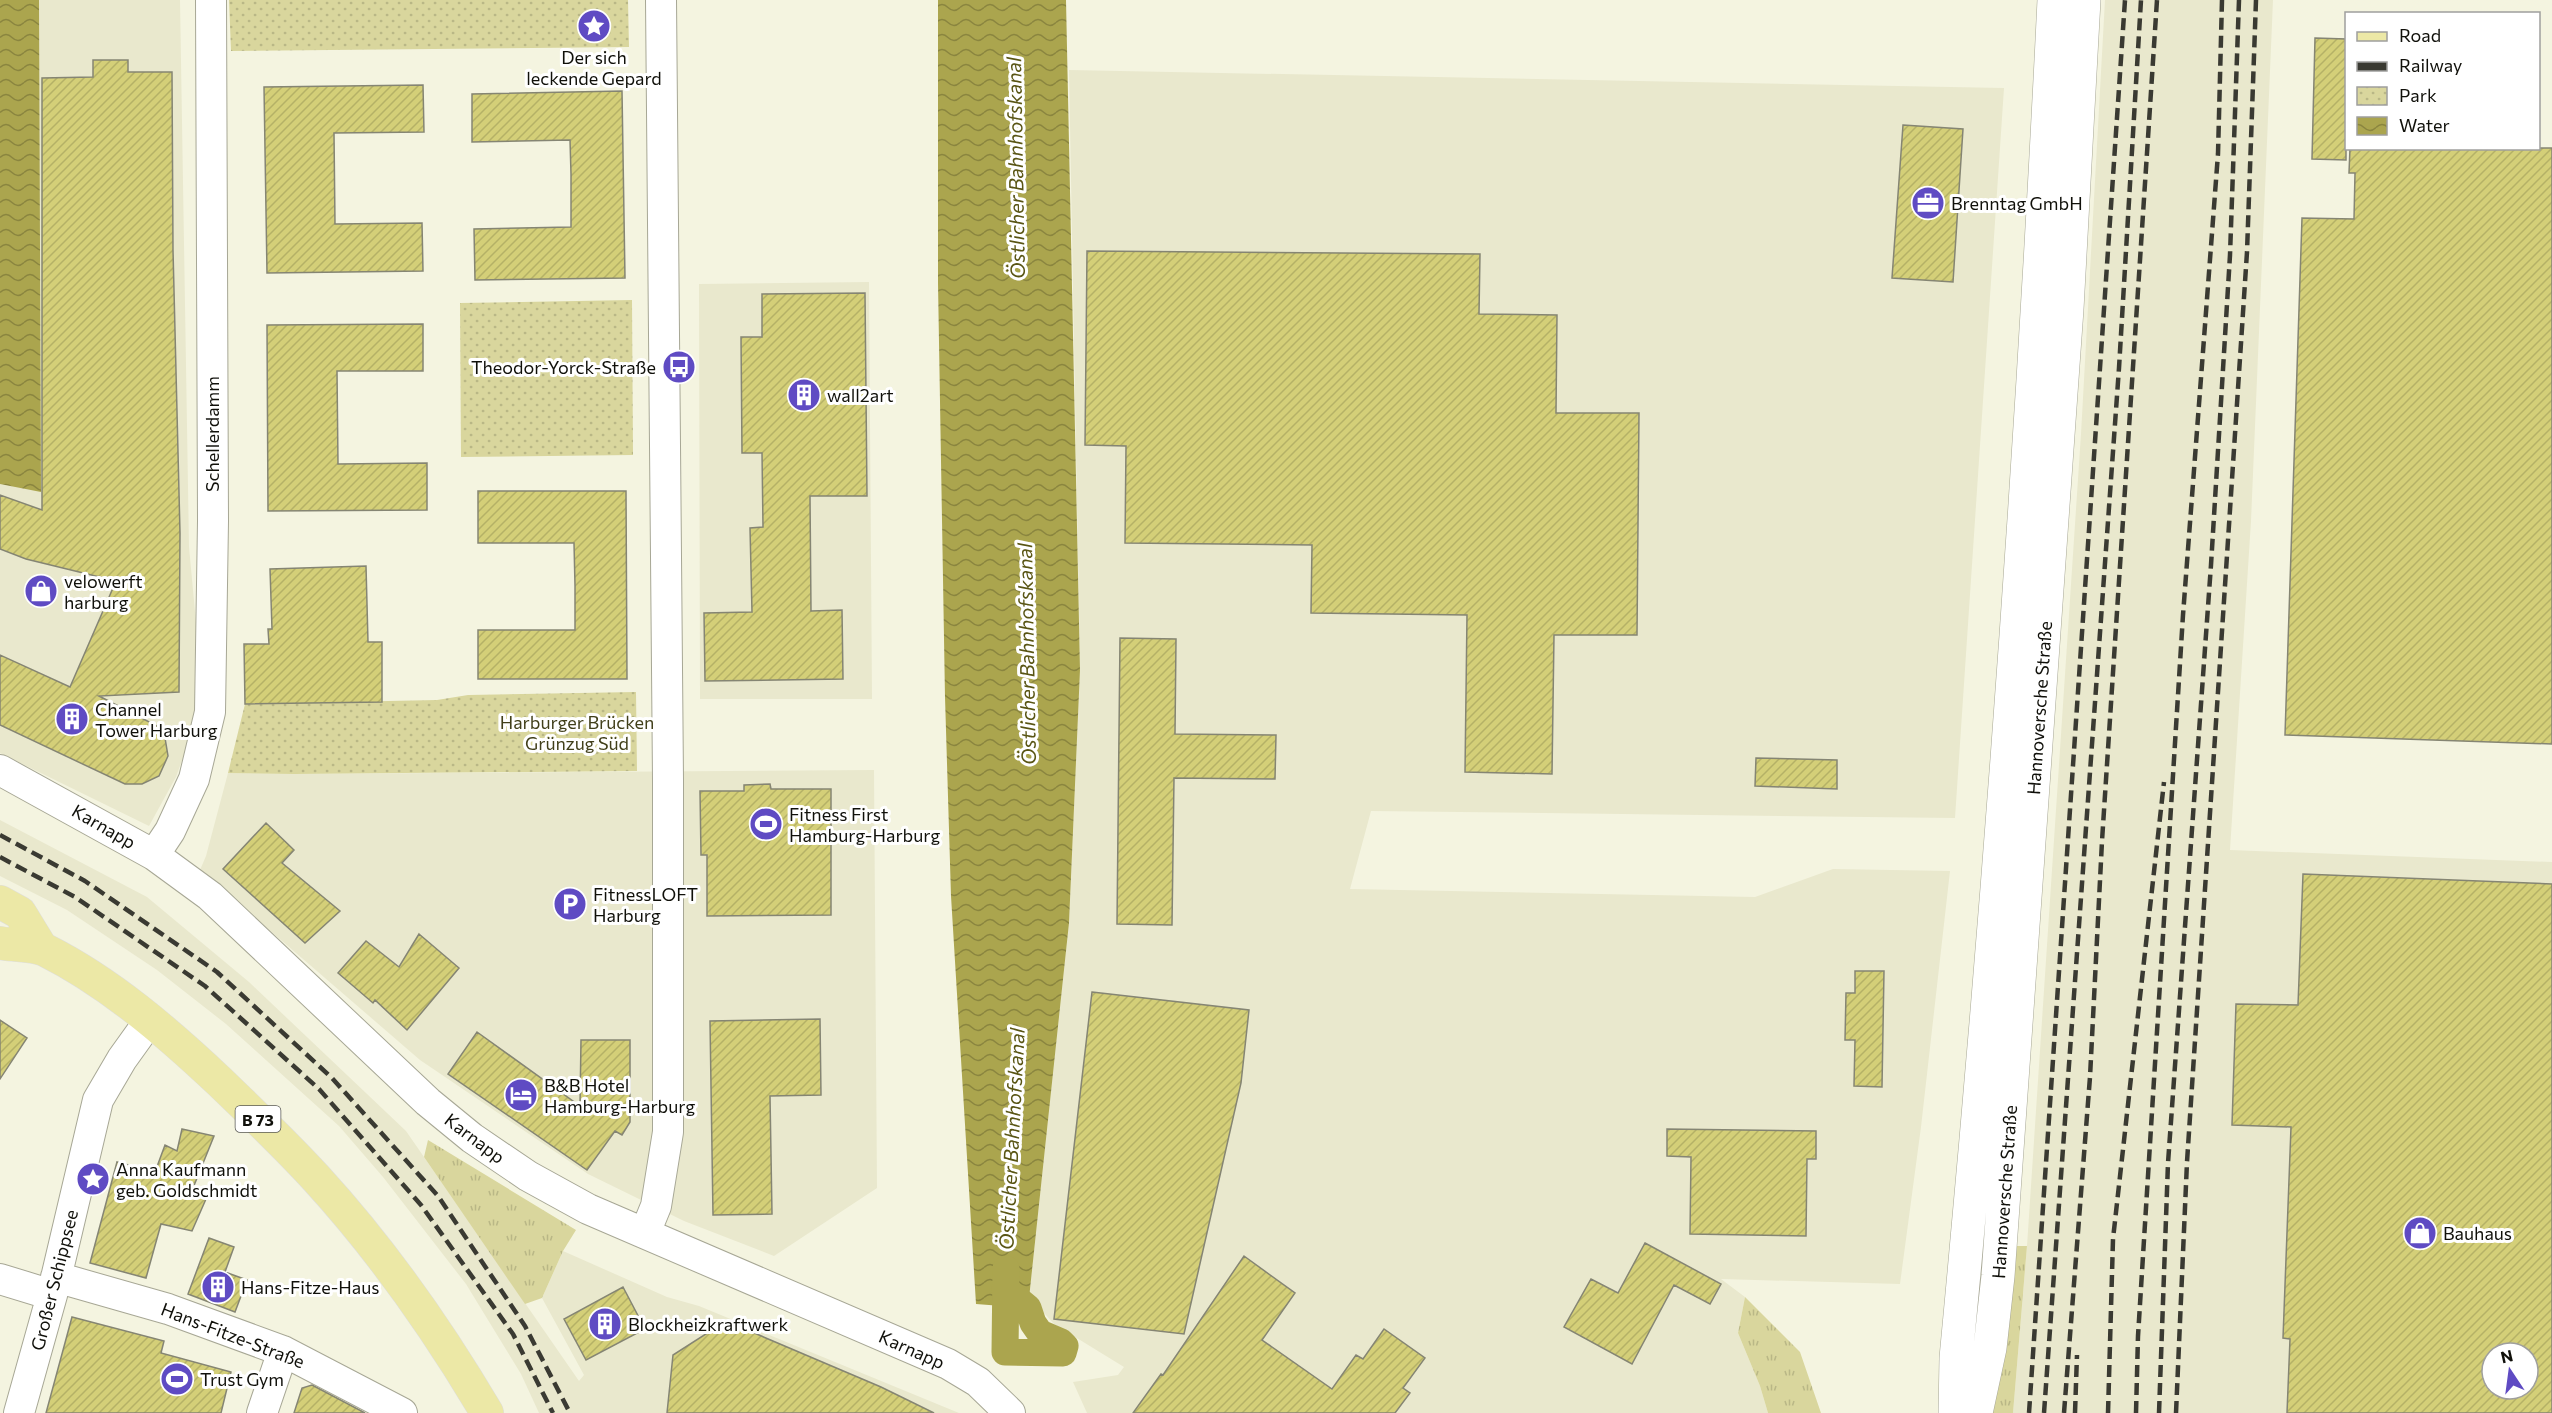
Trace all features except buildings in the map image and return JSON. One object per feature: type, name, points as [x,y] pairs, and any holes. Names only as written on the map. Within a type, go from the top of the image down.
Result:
[{"type":"main road","name":"Hannoversche Straße","points":[[1954,1413],[1956,1358],[1987,1014],[2029,441],[2054,0]]},
{"type":"main road","name":"Hannoversche Straße","points":[[1976,1413],[1990,1348],[2000,1253],[2067,320],[2084,0]]},
{"type":"main road","name":"B 73","points":[[0,902],[20,913],[42,949]]},
{"type":"main road","name":"B 73","points":[[0,943],[42,949],[88,976],[150,1020],[262,1122],[332,1197],[443,1342],[487,1413]]},
{"type":"street","name":"Schellerdamm","points":[[154,855],[176,819],[194,779],[210,711],[213,521],[211,0]]},
{"type":"street","points":[[645,1233],[656,1206],[668,1132],[668,780],[661,0]]},
{"type":"street","name":"Karnapp","points":[[0,770],[154,855],[210,896],[428,1102],[472,1138],[528,1176],[588,1209],[948,1364],[978,1382],[1010,1413]]},
{"type":"street","name":"Großer Schippsee","points":[[19,1413],[54,1286],[98,1100],[122,1059],[150,1020]]},
{"type":"street","name":"Hans-Fitze-Straße","points":[[0,1280],[54,1286],[168,1309],[283,1351],[402,1413]]},
{"type":"street","points":[[262,1413],[283,1351]]},
{"type":"shaded area","points":[[0,0],[180,0],[189,547],[201,676],[191,735],[176,777],[149,826],[0,753]]},
{"type":"shaded area","points":[[2105,0],[2273,0],[2251,521],[2230,850],[2552,862],[2552,1413],[2013,1413],[2027,1246],[2081,434]]},
{"type":"shaded area","points":[[1069,70],[2004,88],[1955,818],[1371,811],[1350,889],[1755,897],[1833,869],[1950,871],[1921,1127],[1900,1284],[1721,1279],[1745,1297],[1738,1333],[1760,1386],[1768,1413],[1087,1413],[1073,1382],[1118,1375],[1124,1367],[1054,1324],[1045,1314],[1028,1308],[1069,923],[1080,670]]},
{"type":"shaded area","points":[[869,282],[872,699],[700,699],[699,284]]},
{"type":"shaded area","points":[[874,770],[877,1188],[774,1256],[684,1221],[588,1174],[420,1060],[200,870],[206,856],[228,773]]},
{"type":"shaded area","points":[[0,820],[147,897],[249,982],[406,1131],[579,1381],[584,1375],[542,1298],[563,1251],[667,1297],[699,1306],[959,1413],[539,1413],[521,1374],[466,1284],[383,1177],[339,1126],[226,1024],[157,970],[67,910],[0,876]]},
{"type":"green space","points":[[229,0],[628,0],[629,47],[231,51]]},
{"type":"green space","points":[[632,300],[633,455],[461,457],[460,303]]},
{"type":"green space","name":"Harburger Brücken Grünzug Süd","points":[[636,692],[637,771],[228,773],[245,704],[437,700],[468,695]]},
{"type":"green space","points":[[428,1140],[576,1230],[563,1251],[542,1298],[525,1304],[424,1157]]},
{"type":"green space","points":[[2015,1246],[2027,1246],[2013,1413],[1991,1413]]},
{"type":"green space","points":[[1745,1297],[1800,1352],[1821,1413],[1768,1413],[1760,1386],[1738,1333]]},
{"type":"water","points":[[0,0],[39,0],[41,492],[0,484]]},
{"type":"water","name":"Östlicher Bahnhofskanal","points":[[938,0],[1066,0],[1080,670],[1069,923],[1028,1308],[976,1304],[951,896],[945,697],[938,283]]},
{"type":"waterway","points":[[1005,1289],[1028,1308],[1033,1323],[1040,1333],[1065,1346],[1063,1353],[1005,1352],[1006,1269]]},
{"type":"railway","points":[[2029,1413],[2125,0]]},
{"type":"railway","points":[[2044,1413],[2119,368],[2141,0]]},
{"type":"railway","points":[[2064,1413],[2090,1077],[2102,841],[2157,0]]},
{"type":"railway","points":[[2136,1413],[2138,1336],[2183,615],[2218,154],[2222,0]]},
{"type":"railway","points":[[2159,1413],[2168,1163],[2211,565],[2230,255],[2239,0]]},
{"type":"railway","points":[[2176,1413],[2187,1162],[2247,252],[2256,0]]},
{"type":"railway","points":[[2108,1413],[2113,1239],[2164,782]]},
{"type":"railway","points":[[0,835],[85,881],[217,972],[332,1078],[438,1196],[525,1326],[570,1413]]},
{"type":"railway","points":[[0,857],[75,897],[205,986],[319,1089],[421,1205],[513,1334],[553,1413]]},
{"type":"railway","points":[[2075,1413],[2077,1355]]},
{"type":"place","name":"Der sich leckende Gepard","points":[[594,26]]},
{"type":"place","name":"Brenntag GmbH","points":[[1928,203]]},
{"type":"place","name":"Theodor-Yorck-Straße","points":[[679,367]]},
{"type":"place","name":"wall2art","points":[[804,395]]},
{"type":"place","name":"velowerft harburg","points":[[41,591]]},
{"type":"place","name":"Channel Tower Harburg","points":[[72,719]]},
{"type":"place","name":"Fitness First Hamburg-Harburg","points":[[766,824]]},
{"type":"place","name":"FitnessLOFT Harburg","points":[[570,904]]},
{"type":"place","name":"B&B Hotel Hamburg-Harburg","points":[[521,1095]]},
{"type":"place","name":"Anna Kaufmann geb. Goldschmidt","points":[[93,1179]]},
{"type":"place","name":"Bauhaus","points":[[2420,1233]]},
{"type":"place","name":"Hans-Fitze-Haus","points":[[218,1287]]},
{"type":"place","name":"Blockheizkraftwerk","points":[[605,1324]]},
{"type":"place","name":"Trust Gym","points":[[177,1379]]}]
